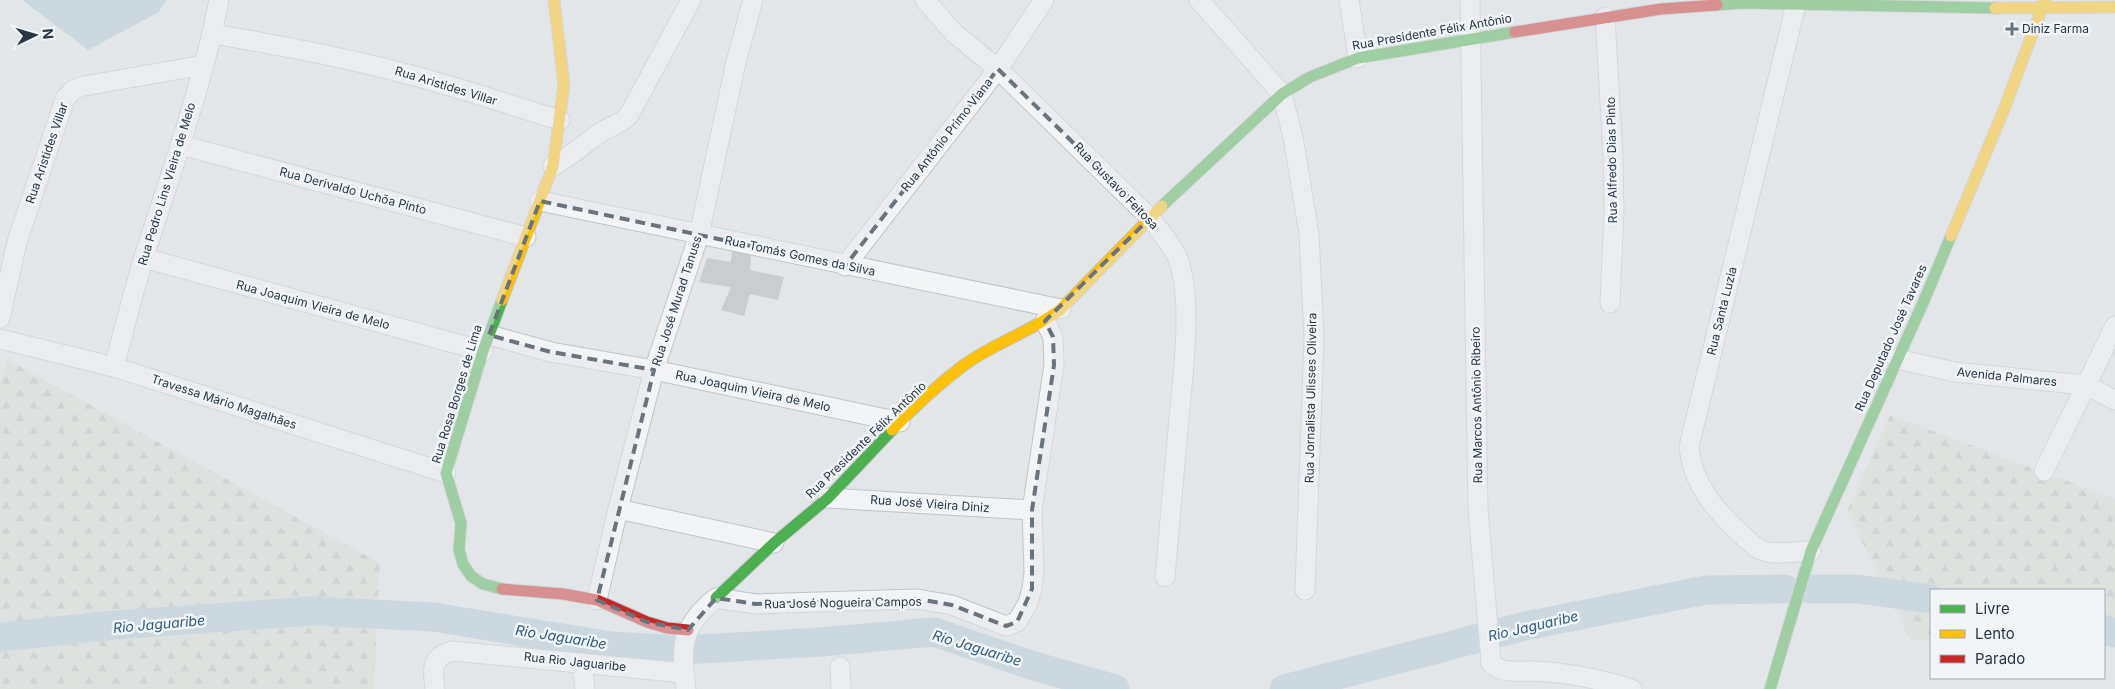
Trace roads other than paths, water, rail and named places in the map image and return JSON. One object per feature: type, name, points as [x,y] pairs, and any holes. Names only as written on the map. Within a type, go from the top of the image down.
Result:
[{"type":"street","name":"Rua Pedro Lins Vieira de Melo","points":[[114,367],[144,258],[181,145],[213,34],[220,0]]},
{"type":"street","name":"Rua Rosa Borges de Lima","points":[[554,0],[564,85],[553,166],[486,343],[446,473],[460,523],[459,550],[463,564],[471,576],[483,584],[504,590],[563,594],[597,600],[647,622],[686,634]]},
{"type":"street","points":[[553,166],[598,134],[624,120],[691,0]]},
{"type":"street","name":"Rua José Murad Tanuss","points":[[597,600],[618,509],[654,370],[699,234],[736,62],[753,0]]},
{"type":"street","name":"Rua Gustavo Feitosa","points":[[925,0],[954,32],[998,69],[1150,218],[1178,258],[1182,278],[1186,324],[1165,577]]},
{"type":"street","name":"Rua Antônio Primo Viana","points":[[845,266],[998,69],[1044,0]]},
{"type":"street","name":"Rua Jornalista Ulisses Oliveira","points":[[1199,0],[1282,94],[1293,137],[1309,234],[1314,337],[1305,590]]},
{"type":"street","points":[[1350,0],[1358,58]]},
{"type":"street","name":"Rua Marcos Antônio Ribeiro","points":[[1470,0],[1478,509],[1491,663],[1499,669],[1560,672],[1597,684],[1632,689]]},
{"type":"street","name":"Rua Presidente Félix Antônio","points":[[716,598],[774,543],[828,498],[900,422],[964,366],[990,349],[1045,321],[1061,309],[1150,218],[1282,94],[1310,77],[1358,58],[1605,17],[1661,10],[1742,3],[1796,1],[2043,4],[2115,7]]},
{"type":"street","name":"Rua Santa Luzia","points":[[1796,1],[1689,447],[1690,461],[1696,479],[1711,503],[1754,546],[1762,551],[1770,552],[1811,551]]},
{"type":"street","name":"Rua Deputado José Tavares","points":[[1770,689],[1811,551],[1898,359],[2003,112],[2043,4]]},
{"type":"street","name":"Rua Alfredo Dias Pinto","points":[[1605,17],[1613,156],[1614,211],[1610,303]]},
{"type":"street","name":"Rua Aristides Villar","points":[[213,34],[302,49],[362,62],[560,120]]},
{"type":"street","name":"Rua Aristides Villar","points":[[0,318],[17,242],[65,99],[73,90],[84,86],[204,65]]},
{"type":"street","name":"Rua Derivaldo Uchõa Pinto","points":[[181,145],[526,237]]},
{"type":"street","name":"Rua Tomás Gomes da Silva","points":[[540,201],[845,266],[1061,309]]},
{"type":"street","name":"Rua Joaquim Vieira de Melo","points":[[144,258],[486,343],[654,370],[900,422]]},
{"type":"street","name":"Rua José Nogueira Campos","points":[[716,598],[756,604],[917,600],[952,605],[1006,626],[1012,625],[1022,616],[1032,589],[1034,572],[1032,510],[1054,365],[1053,337],[1045,321]]},
{"type":"street","points":[[2044,471],[2115,326]]},
{"type":"street","name":"Travessa Mário Magalhães","points":[[0,340],[114,367],[446,473]]},
{"type":"street","name":"Avenida Palmares","points":[[1898,359],[1955,372],[2085,385],[2115,400]]},
{"type":"street","name":"Rua José Vieira Diniz","points":[[828,498],[1032,510]]},
{"type":"street","points":[[618,509],[774,543]]},
{"type":"street","points":[[685,675],[686,634],[706,606],[716,598]]},
{"type":"street","name":"Rua Rio Jaguaribe","points":[[435,689],[434,664],[439,657],[453,651],[466,650],[685,675]]},
{"type":"street","points":[[582,663],[585,689]]},
{"type":"street","points":[[840,666],[841,689]]},
{"type":"water","points":[[22,0],[166,0],[159,12],[88,50]]},
{"type":"waterway","name":"Rio Jaguaribe","points":[[1284,689],[1525,626],[1706,590],[1785,589]]},
{"type":"waterway","name":"Rio Jaguaribe","points":[[1810,589],[1858,589],[1930,599]]},
{"type":"waterway","name":"Rio Jaguaribe","points":[[0,637],[115,625],[312,611],[433,617],[611,646],[683,650],[820,642],[934,632],[1034,666],[1115,689]]},
{"type":"waterway","name":"Rio Jaguaribe","points":[[2105,630],[2115,633]]},
{"type":"place","name":"Diniz Farma","points":[[2012,29]]}]
